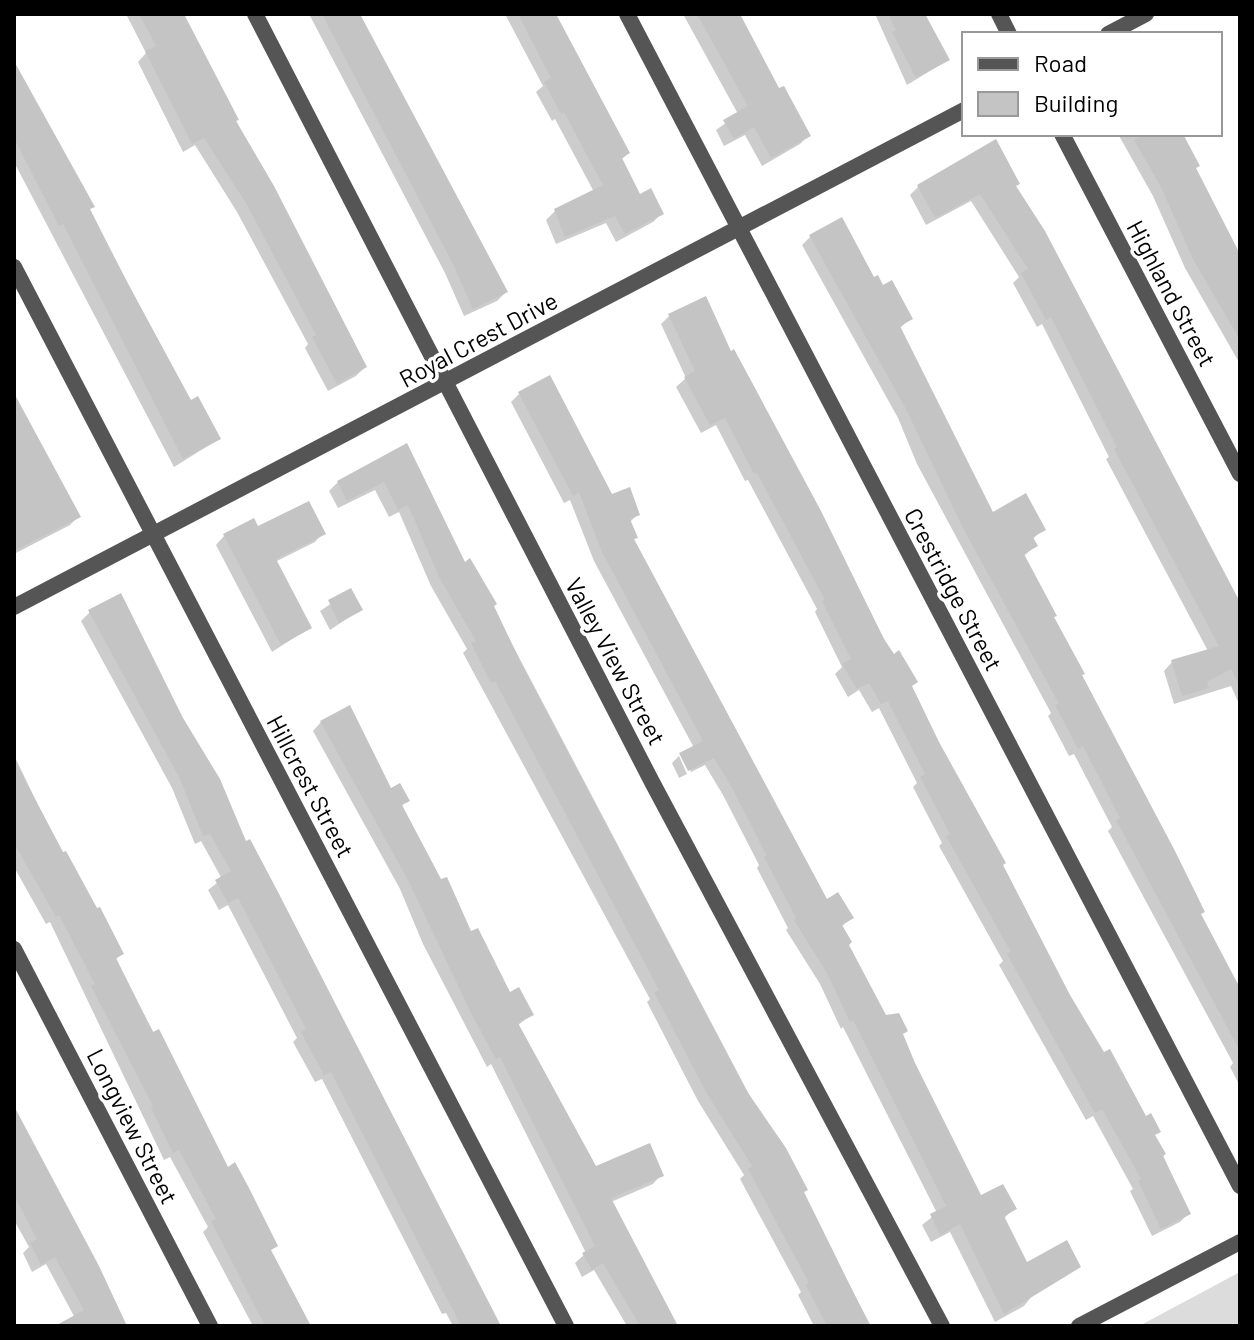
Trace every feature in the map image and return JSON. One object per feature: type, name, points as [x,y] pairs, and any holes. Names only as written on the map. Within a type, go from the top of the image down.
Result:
[{"type":"street","name":"Valley View Street","points":[[255,14],[444,384],[942,1326]]},
{"type":"street","name":"Crestridge Street","points":[[627,14],[1240,1186]]},
{"type":"street","points":[[999,14],[1008,32]]},
{"type":"street","points":[[1112,32],[1146,14]]},
{"type":"street","name":"Royal Crest Drive","points":[[14,607],[962,111]]},
{"type":"street","name":"Highland Street","points":[[1063,136],[1240,474]]},
{"type":"street","name":"Hillcrest Street","points":[[14,267],[566,1326]]},
{"type":"street","name":"Longview Street","points":[[14,949],[210,1326]]},
{"type":"street","points":[[1079,1326],[1240,1242]]},
{"type":"shaded area","points":[[1240,1272],[1240,1326],[1139,1326]]},
{"type":"building","points":[[139,14],[184,14],[239,120],[236,121],[274,186],[367,367],[337,384],[312,337],[316,335],[246,203],[204,138],[192,144],[145,51],[156,46]]},
{"type":"building","points":[[322,14],[360,14],[508,292],[473,309],[453,264]]},
{"type":"building","points":[[518,14],[556,14],[630,153],[622,158],[640,194],[651,188],[664,214],[625,234],[615,216],[565,237],[554,209],[603,185],[564,112],[561,114],[544,82],[551,78]]},
{"type":"building","points":[[697,14],[740,14],[779,88],[784,86],[811,136],[771,158],[754,127],[734,139],[723,120],[748,106]]},
{"type":"building","points":[[888,14],[925,14],[950,60],[916,78],[892,32],[896,30]]},
{"type":"building","points":[[14,61],[95,207],[90,209],[191,400],[198,396],[221,439],[183,459],[63,224],[59,226],[14,138]]},
{"type":"building","points":[[1142,136],[1184,136],[1200,166],[1196,168],[1240,254],[1240,340],[1193,259],[1161,187],[1134,140]]},
{"type":"building","points":[[996,139],[1020,184],[1016,186],[1045,231],[1240,602],[1240,687],[1231,669],[1207,682],[1209,688],[1182,696],[1171,660],[1219,646],[1114,449],[1117,447],[1051,317],[1046,320],[1021,273],[1028,269],[980,194],[935,218],[917,185]]},
{"type":"building","points":[[842,217],[874,277],[878,275],[883,285],[892,280],[913,319],[900,326],[993,512],[1026,493],[1046,530],[1033,537],[1038,546],[1024,554],[1085,674],[1082,675],[1175,851],[1205,912],[1201,914],[1240,988],[1240,1051],[1116,820],[1120,818],[1083,746],[1078,749],[1055,705],[1059,704],[963,528],[906,409],[809,235]]},
{"type":"building","points":[[706,296],[731,351],[734,349],[821,511],[884,639],[894,654],[899,650],[918,682],[912,686],[939,742],[1006,863],[1003,865],[1070,995],[1104,1052],[1110,1049],[1146,1116],[1151,1113],[1161,1132],[1155,1135],[1166,1154],[1163,1156],[1191,1214],[1161,1229],[1138,1181],[1141,1179],[1102,1109],[1095,1113],[1007,954],[1011,952],[946,836],[950,834],[920,777],[925,774],[888,701],[881,704],[869,683],[857,689],[842,664],[851,659],[822,601],[825,600],[757,473],[754,474],[725,418],[710,425],[684,377],[695,371],[668,314]]},
{"type":"building","points":[[550,375],[612,494],[630,487],[640,515],[630,519],[638,538],[634,539],[827,899],[838,892],[854,918],[842,925],[852,942],[849,945],[886,1015],[899,1013],[908,1031],[903,1034],[915,1063],[981,1195],[1003,1184],[1017,1209],[1004,1216],[1027,1262],[1067,1240],[1081,1267],[1004,1314],[960,1224],[940,1235],[930,1214],[946,1206],[853,1020],[850,1022],[828,975],[794,920],[796,918],[764,857],[767,856],[731,786],[714,758],[688,771],[679,753],[703,741],[602,552],[579,492],[573,496],[518,392]]},
{"type":"building","points":[[14,393],[81,517],[14,551]]},
{"type":"building","points":[[407,443],[465,562],[470,558],[497,604],[494,606],[523,667],[746,1090],[786,1148],[808,1190],[804,1192],[870,1326],[827,1326],[806,1285],[809,1283],[748,1169],[752,1166],[706,1092],[654,992],[659,990],[495,681],[491,683],[471,643],[476,641],[439,577],[408,505],[398,510],[384,482],[347,501],[337,481]]},
{"type":"building","points":[[309,501],[326,534],[276,559],[312,628],[281,645],[223,534],[254,518],[258,526]]},
{"type":"building","points":[[351,588],[363,610],[339,623],[328,600]]},
{"type":"building","points":[[121,593],[183,718],[220,779],[246,841],[250,839],[278,892],[501,1326],[461,1326],[331,1072],[324,1075],[301,1032],[306,1029],[238,898],[228,903],[215,880],[231,871],[210,834],[203,836],[180,779],[88,610]]},
{"type":"building","points":[[350,705],[391,788],[400,783],[410,801],[402,805],[441,879],[447,877],[471,931],[478,928],[510,992],[519,987],[534,1015],[518,1023],[596,1166],[650,1143],[664,1176],[611,1198],[678,1326],[640,1326],[603,1263],[592,1270],[582,1253],[595,1246],[500,1057],[496,1059],[471,1013],[408,880],[320,721]]},
{"type":"building","points":[[14,759],[63,852],[66,851],[97,908],[100,907],[124,954],[116,958],[153,1032],[159,1029],[228,1167],[235,1162],[248,1186],[278,1246],[271,1250],[311,1326],[265,1326],[211,1221],[216,1219],[179,1150],[173,1153],[151,1108],[153,1106],[91,986],[95,984],[59,915],[56,917],[14,843]]},
{"type":"building","points":[[14,1106],[99,1266],[127,1326],[55,1326],[84,1310],[55,1257],[41,1265],[30,1243],[37,1239],[14,1195]]}]
